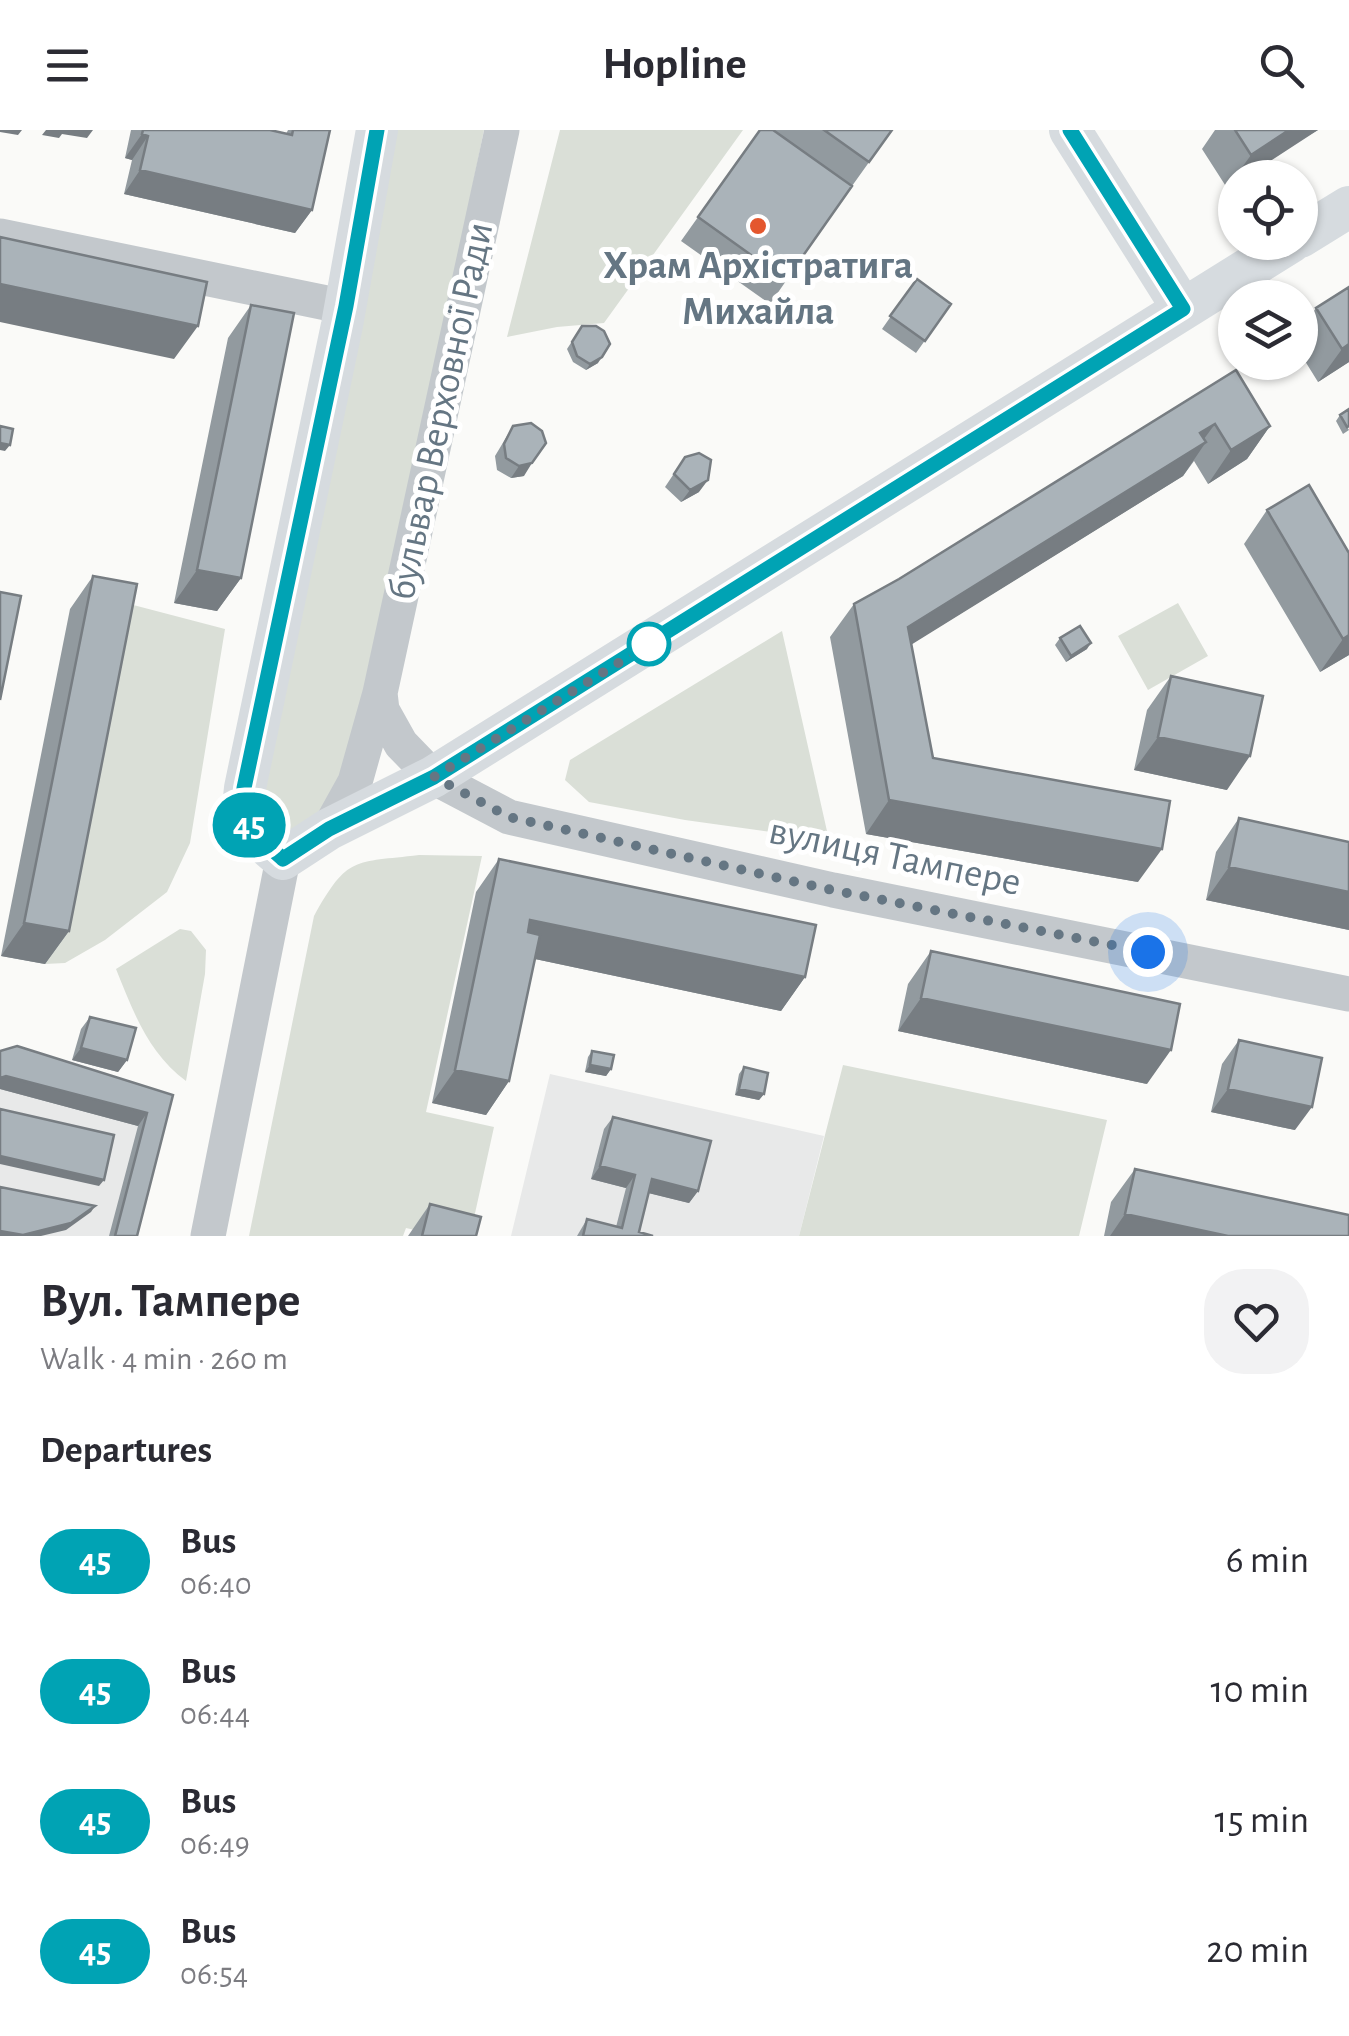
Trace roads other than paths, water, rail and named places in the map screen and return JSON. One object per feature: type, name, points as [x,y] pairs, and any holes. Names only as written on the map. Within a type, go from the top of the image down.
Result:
[{"type":"main road","points":[[283,859],[260,841],[246,820],[244,788],[346,306],[377,130]]},
{"type":"main road","points":[[1070,130],[1183,309]]},
{"type":"main road","points":[[1318,226],[1349,207]]},
{"type":"main road","points":[[329,829],[434,777],[1262,260]]},
{"type":"main road","name":"бульвар Верховної Ради","points":[[283,859],[329,829]]},
{"type":"street","name":"бульвар Верховної Ради","points":[[329,829],[355,782],[380,693],[502,130]]},
{"type":"street","points":[[0,236],[346,306]]},
{"type":"street","points":[[380,693],[382,710],[401,744],[434,777]]},
{"type":"street","name":"вулиця Тампере","points":[[434,777],[509,817],[832,890],[1349,994]]},
{"type":"street","points":[[208,1236],[283,859]]},
{"type":"place","name":"Храм Архістратига Михайла","points":[[758,226]]}]
